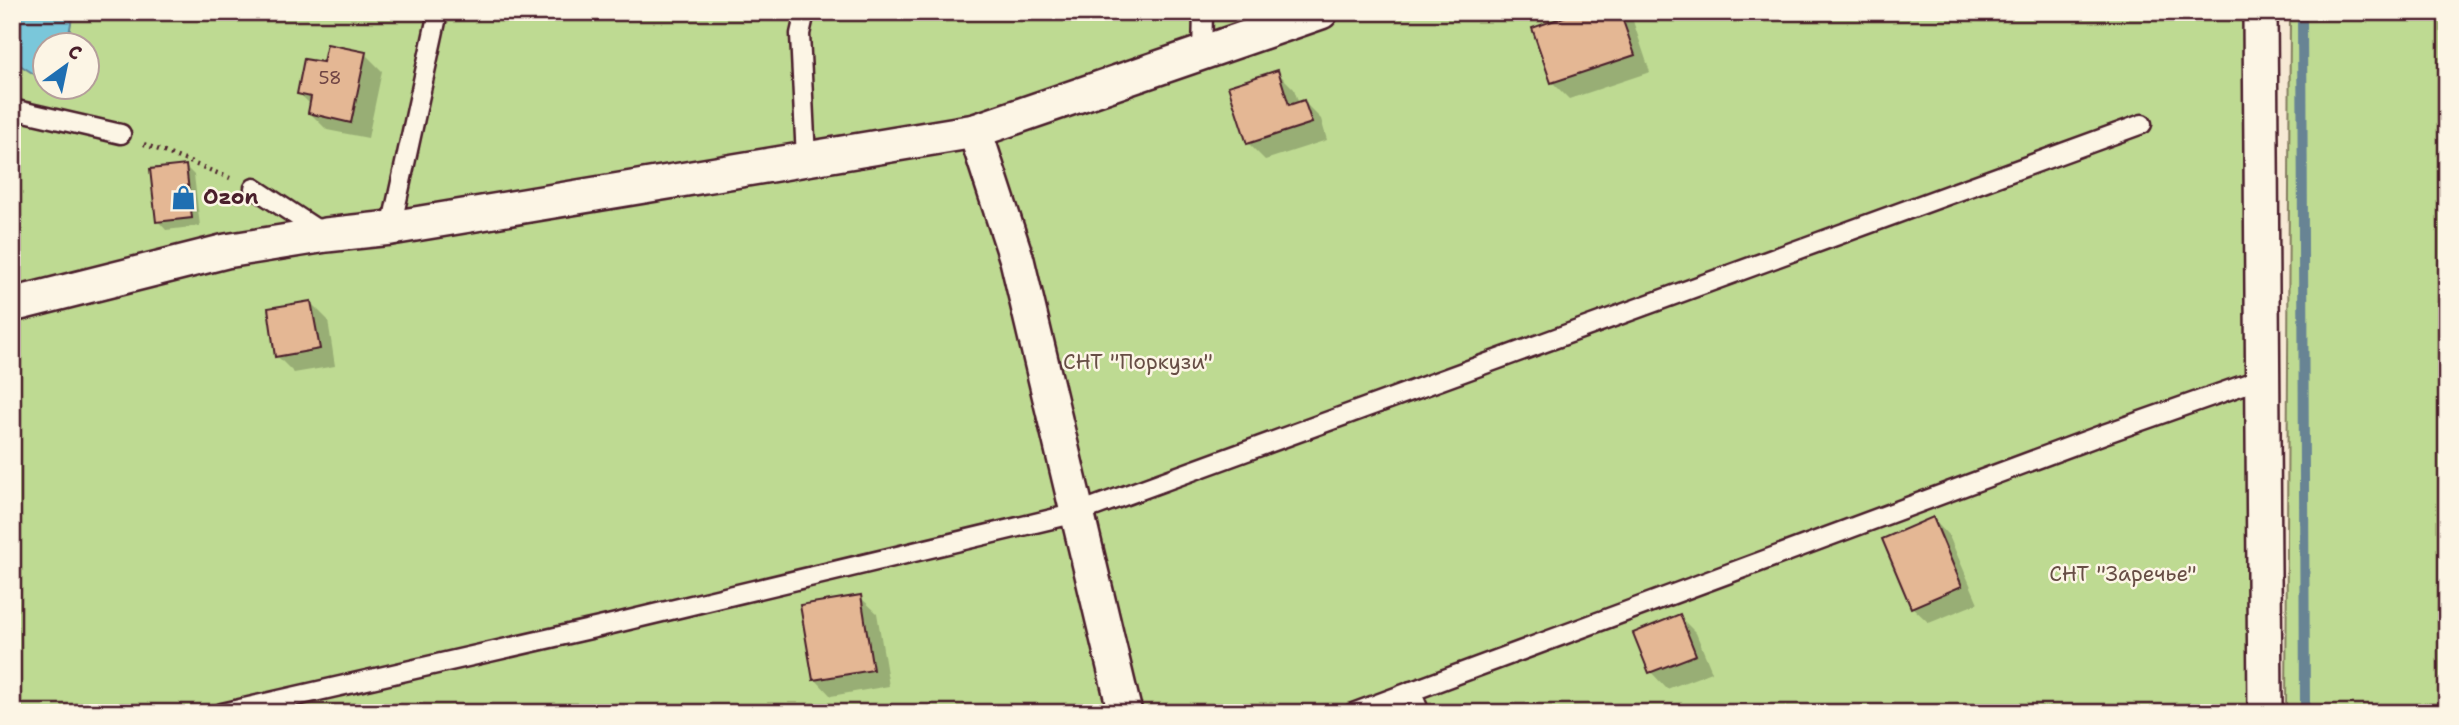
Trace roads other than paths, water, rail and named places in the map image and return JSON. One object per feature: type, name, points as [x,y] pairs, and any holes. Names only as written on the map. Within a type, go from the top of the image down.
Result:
[{"type":"street","points":[[12,305],[226,251],[391,228],[975,131],[1321,12]]},
{"type":"street","points":[[2260,12],[2265,713]]},
{"type":"street","points":[[975,131],[1017,260],[1125,713]]},
{"type":"lane","points":[[391,228],[438,12]]},
{"type":"lane","points":[[805,12],[800,34],[807,159]]},
{"type":"lane","points":[[1202,53],[1203,12]]},
{"type":"lane","points":[[12,109],[121,135]]},
{"type":"lane","points":[[222,713],[621,622],[1077,513],[2142,124]]},
{"type":"lane","points":[[254,188],[326,235]]},
{"type":"lane","points":[[1353,713],[2104,434],[2263,378]]},
{"type":"lane","points":[[1411,691],[1420,713]]},
{"type":"water","points":[[12,12],[73,12],[69,32],[32,32],[32,73],[12,60]]},
{"type":"waterway","points":[[2302,12],[2305,713]]},
{"type":"place","name":"Ozon","points":[[183,197]]},
{"type":"park label","name":"СНТ \"Поркузи\"","points":[[1138,362]]},
{"type":"park label","name":"СНТ \"Заречье\"","points":[[2123,574]]}]
